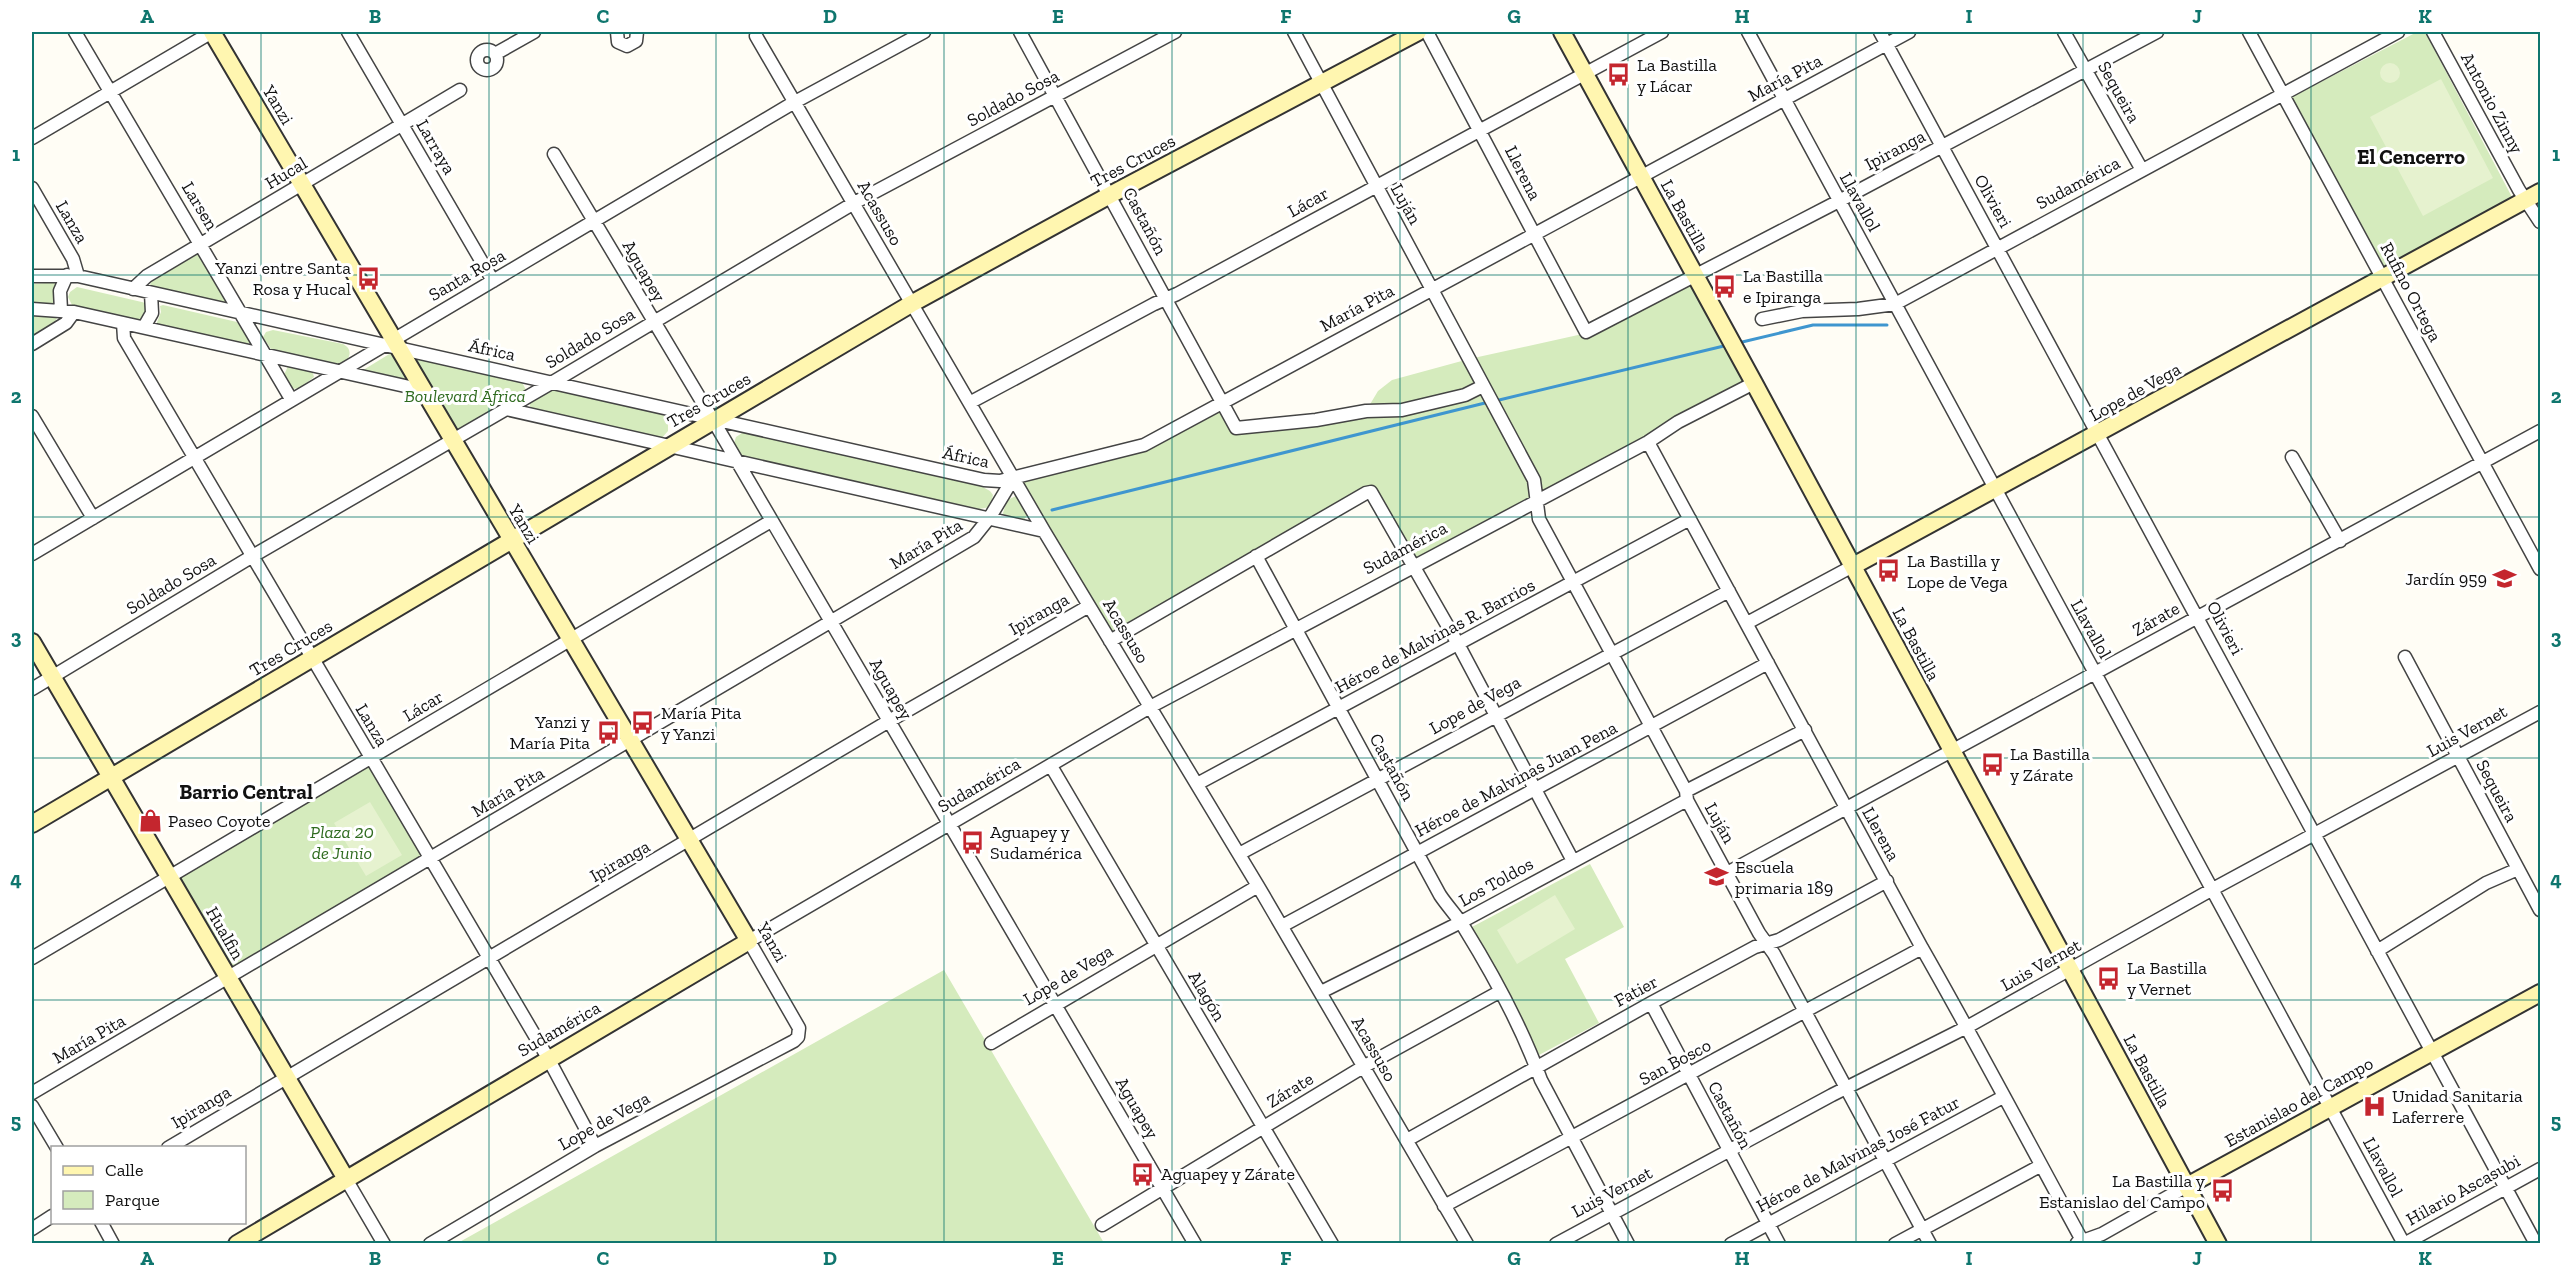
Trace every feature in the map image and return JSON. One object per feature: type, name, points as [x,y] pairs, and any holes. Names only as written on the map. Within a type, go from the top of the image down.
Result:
[{"type":"street","name":"Larsen","points":[[75,32],[244,315],[291,399]]},
{"type":"street","points":[[32,138],[212,32]]},
{"type":"street","name":"Yanzi","points":[[212,32],[302,185],[391,344],[423,390],[749,941],[799,1028],[798,1037]]},
{"type":"street","name":"Larraya","points":[[348,32],[494,281]]},
{"type":"street","points":[[495,54],[534,32]]},
{"type":"street","points":[[617,32],[618,42],[627,46],[636,41],[637,32]]},
{"type":"street","name":"Santa Rosa","points":[[32,554],[291,399],[391,344],[794,103],[924,32]]},
{"type":"street","name":"Castañón","points":[[1020,32],[1236,428],[1316,420],[1366,411],[1402,410],[1486,390]]},
{"type":"street","name":"Soldado Sosa","points":[[32,689],[251,557],[553,382],[652,321],[854,203],[1175,32]]},
{"type":"street","name":"Luján","points":[[1294,32],[1534,480],[1539,519],[1572,582],[1612,653],[1727,873],[1806,1012],[1930,1244]]},
{"type":"street","name":"Tres Cruces","points":[[32,824],[911,304],[1110,195],[1418,32]]},
{"type":"street","name":"Llerena","points":[[1427,32],[1481,130],[1586,332]]},
{"type":"street","name":"La Bastilla","points":[[1562,32],[1733,344],[2218,1244]]},
{"type":"street","name":"Lácar","points":[[970,402],[1662,32]]},
{"type":"street","name":"Llavallol","points":[[1748,32],[2404,1243]]},
{"type":"street","name":"Olivieri","points":[[1880,32],[2536,1244]]},
{"type":"street","name":"María Pita","points":[[32,1093],[974,537],[990,517],[1014,477],[1134,449],[1909,32]]},
{"type":"street","name":"Sequeira","points":[[2064,32],[2142,170]]},
{"type":"street","name":"Ipiranga","points":[[1586,332],[2157,32]]},
{"type":"street","name":"Rufino Ortega","points":[[2249,32],[2541,569]]},
{"type":"street","name":"Sudamérica","points":[[1762,319],[1802,311],[1858,309],[1895,304],[2398,32]]},
{"type":"street","name":"Antonio Zinny","points":[[2433,32],[2533,196],[2541,222]]},
{"type":"street","name":"Acassuso","points":[[756,36],[1044,531],[1282,926],[1467,1244]]},
{"type":"street","name":"Hucal","points":[[133,289],[147,276],[460,90]]},
{"type":"street","name":"Aguapey","points":[[554,154],[713,420],[1195,1244]]},
{"type":"street","name":"Lanza","points":[[32,188],[73,259],[73,276]]},
{"type":"street","name":"Lope de Vega","points":[[1747,623],[1995,491],[2533,196]]},
{"type":"street","name":"África","points":[[32,276],[73,276],[244,315],[391,344],[713,420],[984,480],[1000,481],[1014,477]]},
{"type":"street","points":[[61,310],[60,291],[73,276]]},
{"type":"street","points":[[144,327],[152,313],[151,293]]},
{"type":"street","points":[[32,309],[74,312],[423,390]]},
{"type":"street","points":[[32,344],[66,323],[74,312]]},
{"type":"street","name":"Lanza","points":[[123,323],[124,338],[192,457],[548,1058],[595,1146]]},
{"type":"street","name":"Sudamérica","points":[[244,1242],[548,1058],[1150,707],[1648,442],[1685,418],[1754,383]]},
{"type":"street","points":[[506,409],[1044,531]]},
{"type":"street","points":[[32,416],[93,518]]},
{"type":"street","name":"Zárate","points":[[1727,873],[2541,431]]},
{"type":"street","name":"Llerena","points":[[1648,442],[1967,1027],[2081,1243]]},
{"type":"street","points":[[2292,457],[2340,541]]},
{"type":"street","points":[[1110,641],[1371,492],[1458,644],[1574,861]]},
{"type":"street","name":"Héroe de Malvinas R. Barrios","points":[[1197,784],[1690,519]]},
{"type":"street","name":"Lácar","points":[[32,958],[771,521]]},
{"type":"street","name":"Castañón","points":[[1256,556],[1440,895],[1461,922],[1499,992],[1571,1137],[1628,1244]]},
{"type":"street","name":"Lope de Vega","points":[[1239,854],[1729,591]]},
{"type":"street","name":"Ipiranga","points":[[171,1146],[1089,606]]},
{"type":"street","name":"Hualfin","points":[[32,642],[384,1244]]},
{"type":"street","name":"Sequeira","points":[[2405,657],[2541,910]]},
{"type":"street","name":"Héroe de Malvinas Juan Pena","points":[[1282,926],[1768,663]]},
{"type":"street","name":"Luis Vernet","points":[[1556,1244],[1846,1088],[1967,1027],[2211,890],[2541,712]]},
{"type":"street","name":"Los Toldos","points":[[1321,992],[1461,922],[1574,861],[1805,730]]},
{"type":"street","name":"Alagón","points":[[1051,766],[1332,1244]]},
{"type":"street","points":[[2377,951],[2486,883],[2518,869]]},
{"type":"street","name":"Fatier","points":[[1407,1140],[1651,1003],[1755,947],[1779,940],[1887,881]]},
{"type":"street","name":"Lope de Vega","points":[[991,1043],[1258,886]]},
{"type":"street","name":"San Bosco","points":[[1444,1206],[1689,1076],[1922,948]]},
{"type":"street","name":"Zárate","points":[[1102,1225],[1363,1067],[1499,992]]},
{"type":"street","name":"Estanislao del Campo","points":[[2081,1243],[2102,1234],[2541,993]]},
{"type":"street","name":"Castañón","points":[[1651,1003],[1779,1244]]},
{"type":"street","name":"Lope de Vega","points":[[430,1244],[595,1146],[787,1046],[798,1037]]},
{"type":"street","name":"Héroe de Malvinas José Fatur","points":[[1731,1244],[2002,1096]]},
{"type":"street","points":[[32,1106],[56,1146]]},
{"type":"street","points":[[1895,1244],[2040,1166]]},
{"type":"street","name":"Hilario Ascasubi","points":[[2404,1243],[2541,1169]]},
{"type":"street","points":[[32,1229],[51,1217]]},
{"type":"street","points":[[102,1224],[113,1244]]},
{"type":"green space","points":[[2417,32],[2425,32],[2513,199],[2386,270],[2292,97]]},
{"type":"green space","points":[[2390,63],[2397,66],[2400,73],[2397,80],[2390,83],[2383,80],[2380,73],[2383,66]]},
{"type":"green space","points":[[2441,79],[2493,178],[2423,216],[2370,117]]},
{"type":"green space","points":[[197,251],[229,304],[150,287],[151,279]]},
{"type":"green space","points":[[1696,276],[1754,383],[1413,566],[1371,493],[1110,641],[1014,477],[1134,449],[1222,401],[1236,428],[1366,411],[1378,391],[1392,380],[1469,359],[1578,335]]},
{"type":"green space","points":[[58,282],[53,294],[54,304],[32,302],[32,284]]},
{"type":"green space","points":[[77,287],[146,303],[148,310],[142,322],[73,307],[68,297],[70,292]]},
{"type":"green space","points":[[160,306],[237,322],[251,340],[247,347],[156,325],[161,312]]},
{"type":"green space","points":[[32,314],[58,315],[53,327],[32,339]]},
{"type":"green space","points":[[273,330],[343,344],[350,353],[345,362],[338,367],[273,352],[263,337],[266,332]]},
{"type":"green space","name":"Boulevard África","points":[[394,353],[410,383],[360,372]]},
{"type":"green space","name":"Boulevard África","points":[[418,358],[521,380],[526,390],[462,433],[458,433],[414,360]]},
{"type":"green space","points":[[288,366],[312,370],[314,377],[300,388],[292,389],[284,375]]},
{"type":"green space","name":"Boulevard África","points":[[557,388],[661,412],[668,422],[668,431],[661,439],[531,410],[529,401]]},
{"type":"green space","points":[[745,431],[981,486],[993,495],[990,507],[979,509],[746,458],[733,446],[736,437]]},
{"type":"green space","points":[[1019,496],[1028,514],[1024,520],[1004,517],[1007,500]]},
{"type":"green space","name":"Plaza 20 de Junio","points":[[371,758],[430,859],[229,978],[170,876]]},
{"type":"green space","points":[[370,802],[402,855],[366,876],[334,823]]},
{"type":"green space","points":[[1590,864],[1624,927],[1565,959],[1599,1023],[1539,1055],[1472,927]]},
{"type":"green space","points":[[1555,895],[1575,929],[1517,964],[1497,930]]},
{"type":"green space","points":[[944,970],[1104,1243],[456,1244]]},
{"type":"waterway","points":[[1738,343],[1813,325],[1887,325]]},
{"type":"waterway","points":[[1495,401],[1728,345]]},
{"type":"waterway","points":[[1052,510],[1489,402]]},
{"type":"place","name":"La Bastilla y Lácar","points":[[1619,75]]},
{"type":"place","name":"Yanzi entre Santa Rosa y Hucal","points":[[369,278]]},
{"type":"place","name":"La Bastilla e Ipiranga","points":[[1725,286]]},
{"type":"place","name":"La Bastilla y Lope de Vega","points":[[1889,571]]},
{"type":"place","name":"Jardín 959","points":[[2505,579]]},
{"type":"place","name":"María Pita y Yanzi","points":[[643,723]]},
{"type":"place","name":"Yanzi y María Pita","points":[[608,732]]},
{"type":"place","name":"La Bastilla y Zárate","points":[[1992,764]]},
{"type":"place","name":"Paseo Coyote","points":[[150,821]]},
{"type":"place","name":"Aguapey y Sudamérica","points":[[972,842]]},
{"type":"place","name":"Escuela primaria 189","points":[[1717,877]]},
{"type":"place","name":"La Bastilla y Vernet","points":[[2109,978]]},
{"type":"place","name":"Unidad Sanitaria Laferrere","points":[[2374,1106]]},
{"type":"place","name":"Aguapey y Zárate","points":[[1143,1174]]},
{"type":"place","name":"La Bastilla y Estanislao del Campo","points":[[2223,1191]]},
{"type":"district","name":"El Cencerro","points":[[2411,156]]},
{"type":"district","name":"Barrio Central","points":[[246,791]]}]
